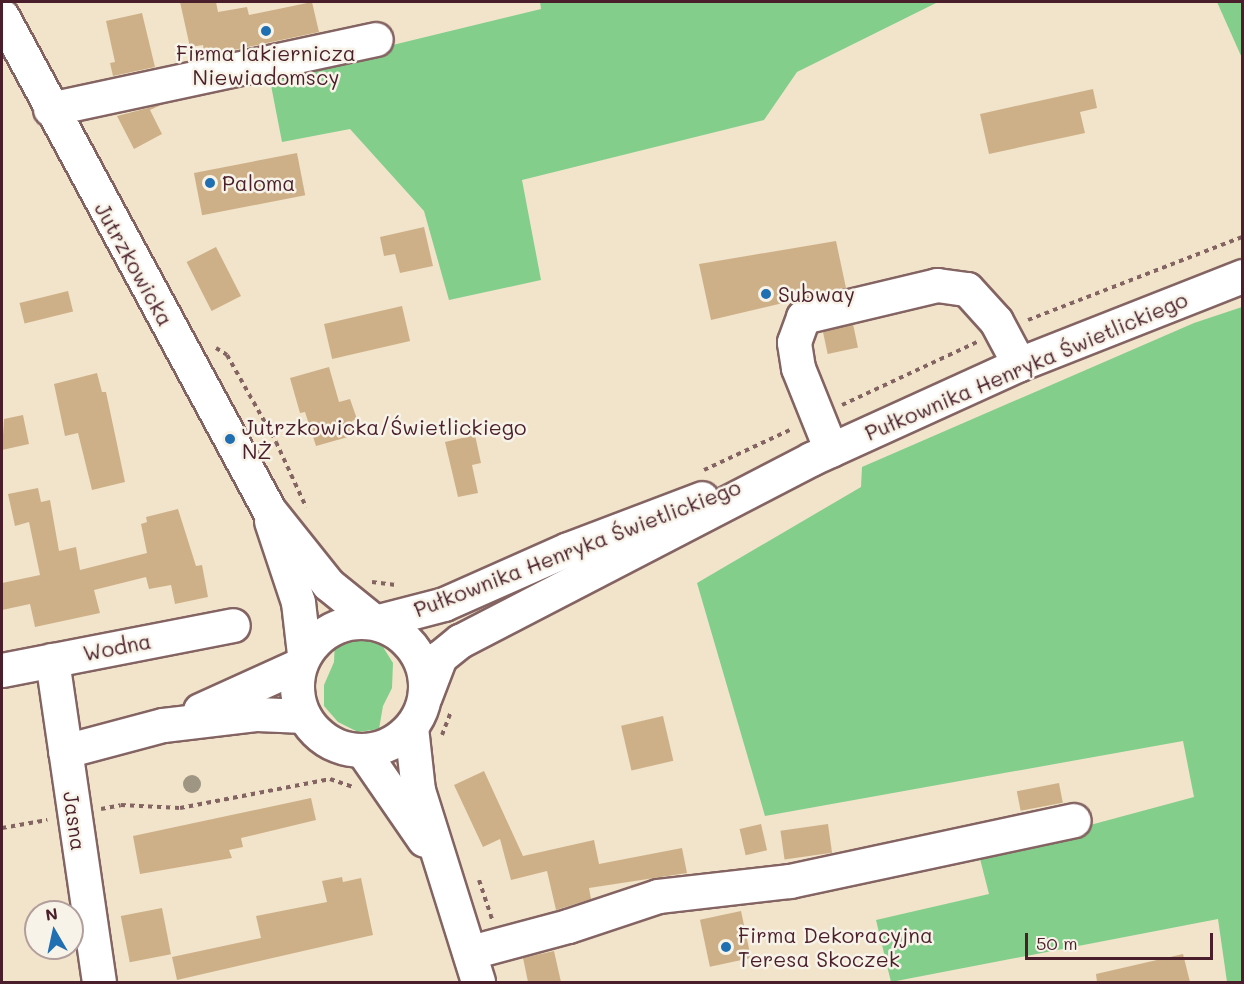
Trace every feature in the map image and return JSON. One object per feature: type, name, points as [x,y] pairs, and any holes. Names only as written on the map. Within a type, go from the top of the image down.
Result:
[{"type":"street","name":"Jutrzkowicka","points":[[2,16],[50,109],[269,510],[328,584],[375,622]]},
{"type":"street","points":[[50,109],[376,39]]},
{"type":"street","name":"Pułkownika Henryka Świetlickiego","points":[[425,696],[440,657],[460,641],[821,454],[1019,364],[1242,276]]},
{"type":"street","points":[[821,454],[798,368],[794,342],[803,317],[937,285],[967,289],[996,321],[1019,364]]},
{"type":"street","name":"Pułkownika Henryka Świetlickiego","points":[[375,622],[444,604],[568,549],[821,454]]},
{"type":"street","name":"Jutrzkowicka","points":[[269,510],[298,602],[302,660]]},
{"type":"street","points":[[354,621],[375,622],[394,629],[420,658],[425,696],[411,727],[397,739],[362,750],[328,741],[304,716],[298,700],[302,660],[317,638],[334,626],[354,621]]},
{"type":"street","name":"Wodna","points":[[2,670],[233,625]]},
{"type":"street","name":"Jasna","points":[[52,660],[99,982]]},
{"type":"street","points":[[163,725],[302,660]]},
{"type":"street","points":[[65,751],[163,725],[257,714],[304,716]]},
{"type":"street","points":[[411,727],[415,775],[436,857],[475,967],[567,926],[658,896],[789,881],[1074,820]]},
{"type":"street","points":[[362,750],[436,857]]},
{"type":"path","points":[[207,343],[227,355],[276,442],[310,516]]},
{"type":"path","points":[[367,582],[407,586]]},
{"type":"path","points":[[91,811],[121,805],[180,808],[330,779],[362,792]]},
{"type":"path","points":[[2,828],[54,819]]},
{"type":"green space","points":[[540,2],[938,2],[797,72],[764,120],[522,180],[541,280],[449,300],[424,211],[350,129],[282,142],[269,75],[541,9]]},
{"type":"green space","points":[[1217,2],[1242,2],[1242,58]]},
{"type":"green space","points":[[1242,307],[1242,982],[1227,982],[1218,919],[891,982],[876,920],[989,894],[979,855],[1194,797],[1183,741],[765,816],[697,583],[861,487],[862,467],[1194,323]]},
{"type":"green space","points":[[347,635],[364,636],[383,647],[393,663],[392,688],[383,706],[379,729],[358,732],[338,722],[324,706],[324,685],[334,662],[335,640]]},
{"type":"building","points":[[180,2],[216,2],[218,12],[247,7],[249,15],[312,2],[319,32],[205,56],[203,45],[190,47]]},
{"type":"building","points":[[142,13],[155,67],[113,76],[110,63],[115,62],[106,21]]},
{"type":"building","points":[[1093,89],[1097,108],[1080,112],[1085,133],[989,154],[980,114]]},
{"type":"building","points":[[163,104],[150,110],[162,134],[134,149],[117,116]]},
{"type":"building","points":[[297,153],[305,195],[202,215],[194,173]]},
{"type":"building","points":[[424,227],[433,266],[400,273],[395,254],[384,256],[380,237]]},
{"type":"building","points":[[836,241],[846,288],[711,320],[699,264]]},
{"type":"building","points":[[216,247],[241,296],[212,311],[187,262]]},
{"type":"building","points":[[68,291],[73,311],[25,323],[19,303]]},
{"type":"building","points":[[402,306],[410,341],[332,359],[324,324]]},
{"type":"building","points":[[853,324],[858,347],[828,354],[823,330]]},
{"type":"building","points":[[329,367],[339,402],[350,399],[357,419],[352,421],[355,435],[316,446],[305,412],[300,413],[290,378]]},
{"type":"building","points":[[97,373],[102,392],[106,392],[125,482],[92,490],[78,433],[65,436],[54,384]]},
{"type":"building","points":[[23,415],[29,444],[2,450],[4,419]]},
{"type":"building","points":[[475,435],[481,463],[472,465],[478,493],[458,497],[445,442]]},
{"type":"building","points":[[38,488],[41,502],[50,500],[59,551],[76,547],[80,570],[147,553],[141,524],[147,522],[146,517],[178,509],[196,566],[202,565],[208,597],[175,604],[171,585],[149,589],[146,577],[94,590],[100,613],[35,627],[30,604],[2,610],[2,583],[40,575],[29,522],[15,526],[8,494]]},
{"type":"building","points":[[663,716],[673,761],[631,770],[621,726]]},
{"type":"building","points":[[484,771],[523,856],[594,840],[599,864],[682,848],[687,873],[589,888],[591,899],[556,910],[547,871],[511,880],[500,839],[483,847],[454,785]]},
{"type":"building","points":[[1059,783],[1063,803],[1021,811],[1017,791]]},
{"type":"building","points":[[311,798],[316,820],[241,838],[243,847],[229,850],[232,858],[140,874],[133,836]]},
{"type":"building","points":[[761,824],[767,850],[746,855],[740,829]]},
{"type":"building","points":[[828,824],[832,853],[785,859],[780,831]]},
{"type":"building","points":[[342,877],[343,882],[361,878],[373,935],[177,980],[172,957],[261,938],[256,916],[327,902],[322,881]]},
{"type":"building","points":[[162,908],[171,954],[130,962],[121,916]]},
{"type":"building","points":[[741,911],[751,958],[710,967],[700,920]]},
{"type":"building","points":[[554,951],[561,982],[528,982],[523,958]]},
{"type":"building","points":[[1183,954],[1190,982],[1097,982],[1096,974]]},
{"type":"place","name":"Firma lakiernicza Niewiadomscy","points":[[266,31]]},
{"type":"place","name":"Paloma","points":[[210,183]]},
{"type":"place","name":"Subway","points":[[766,294]]},
{"type":"place","name":"Jutrzkowicka/Świetlickiego NŻ","points":[[230,439]]},
{"type":"place","name":"Firma Dekoracyjna Teresa Skoczek","points":[[726,947]]}]
